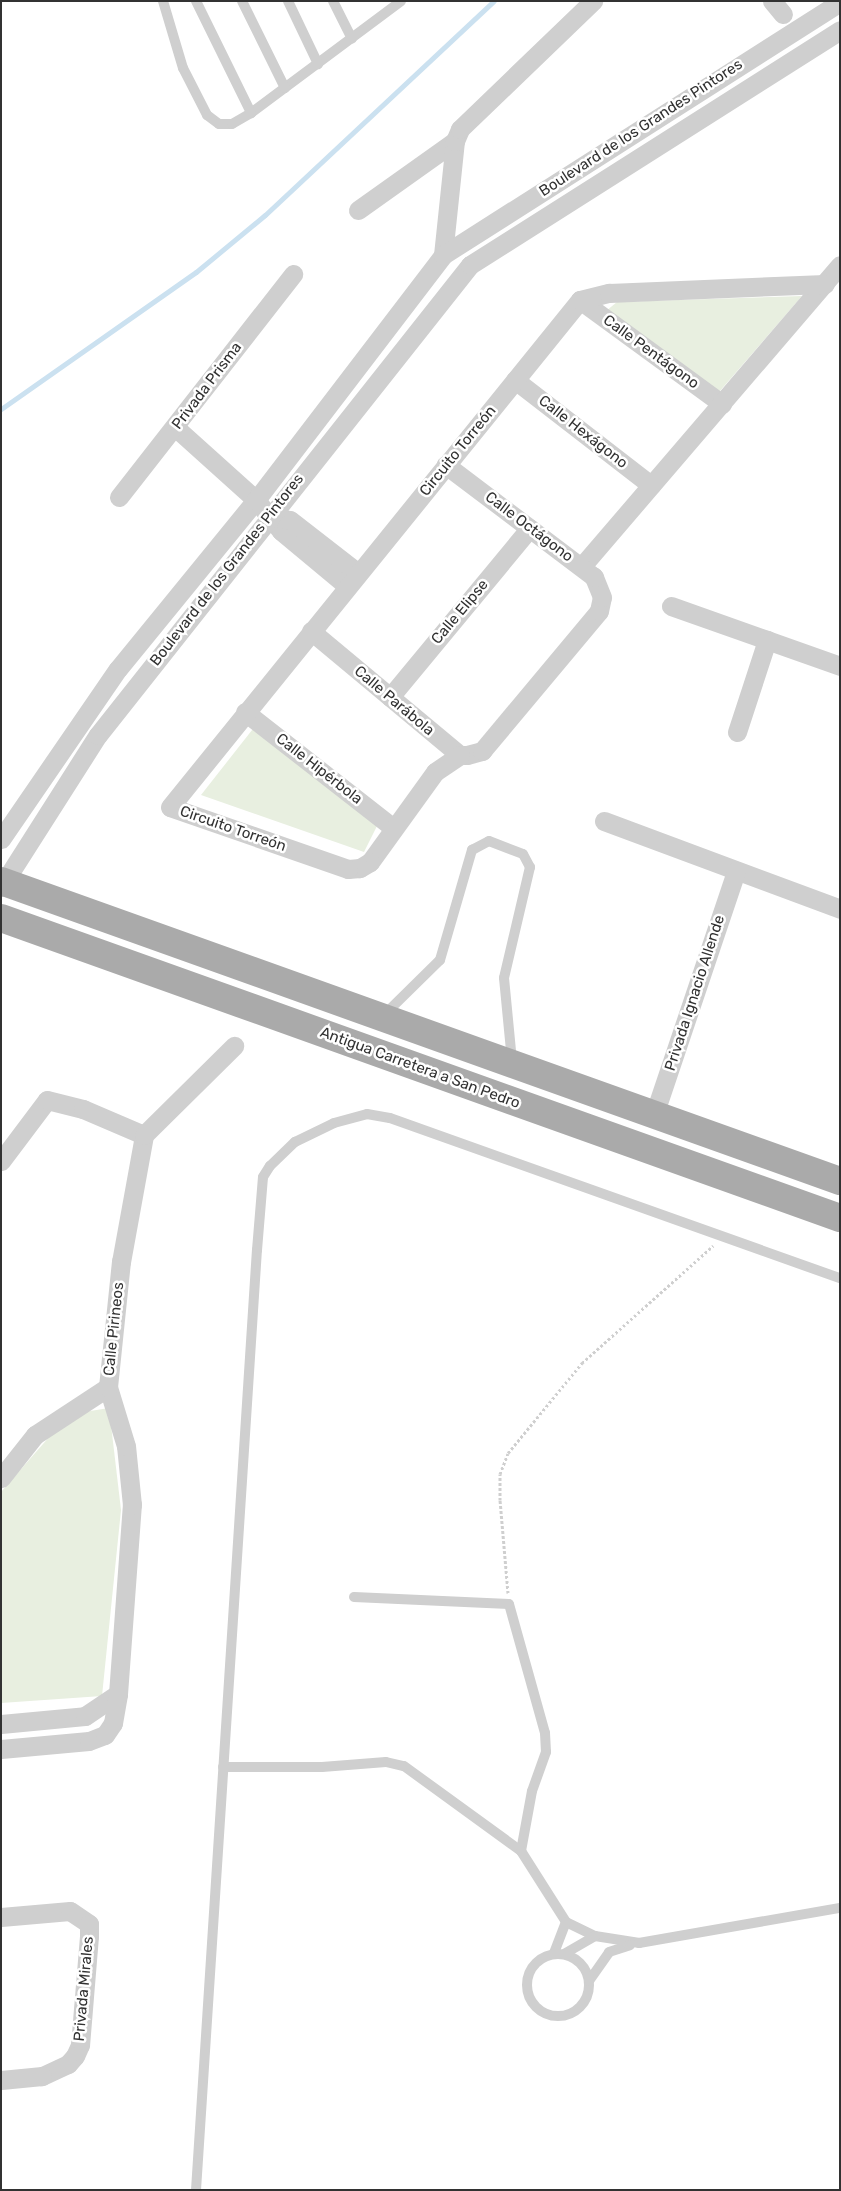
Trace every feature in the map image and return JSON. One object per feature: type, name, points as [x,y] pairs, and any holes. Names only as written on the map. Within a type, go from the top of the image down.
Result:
[{"type":"main road","points":[[2,884],[840,1182]]},
{"type":"main road","name":"Antigua Carretera a San Pedro","points":[[1,918],[840,1218]]},
{"type":"street","points":[[358,210],[454,141],[474,112],[593,1]]},
{"type":"street","name":"Boulevard de los Grandes Pintores","points":[[1,839],[118,669],[256,500],[443,255],[840,2]]},
{"type":"street","name":"Boulevard de los Grandes Pintores","points":[[2,884],[98,735],[269,516],[470,265],[840,30]]},
{"type":"street","points":[[454,141],[443,255],[470,265]]},
{"type":"street","points":[[582,566],[825,284],[840,264]]},
{"type":"street","name":"Privada Prisma","points":[[119,497],[176,428],[293,274]]},
{"type":"street","points":[[580,300],[609,293],[825,284]]},
{"type":"street","name":"Circuito Torreón","points":[[460,756],[435,772],[392,827],[370,862],[360,868],[348,869],[170,807],[580,300]]},
{"type":"street","name":"Calle Pentágono","points":[[580,300],[722,404]]},
{"type":"street","name":"Calle Hexágono","points":[[515,380],[651,485]]},
{"type":"street","points":[[176,428],[256,500],[269,516],[290,520],[353,580]]},
{"type":"street","name":"Calle Octágono","points":[[446,465],[582,566],[594,577],[602,597],[599,611],[482,751],[460,756]]},
{"type":"street","name":"Calle Elipse","points":[[390,697],[530,528]]},
{"type":"street","points":[[671,606],[840,666]]},
{"type":"street","name":"Calle Parábola","points":[[311,631],[460,756]]},
{"type":"street","points":[[737,732],[768,640]]},
{"type":"street","name":"Calle Hipérbola","points":[[245,712],[392,827]]},
{"type":"street","points":[[604,821],[840,909]]},
{"type":"street","name":"Privada Ignacio Allende","points":[[654,1115],[736,871]]},
{"type":"street","points":[[1,1161],[47,1100],[83,1110],[144,1135],[234,1046]]},
{"type":"street","name":"Calle Pirineos","points":[[1,1749],[89,1741],[105,1735],[113,1723],[118,1694],[132,1505],[126,1446],[108,1387],[121,1262],[144,1135]]},
{"type":"street","points":[[1,1478],[35,1435],[108,1387]]},
{"type":"street","points":[[1,1724],[85,1716],[118,1694]]},
{"type":"street","name":"Privada Mirales","points":[[1,1917],[70,1911],[89,1924],[80,2045],[75,2056],[68,2064],[42,2076],[1,2080]]},
{"type":"lane","points":[[162,1],[183,68],[207,115],[219,124],[232,124],[251,113],[390,12],[401,1]]},
{"type":"lane","points":[[196,1],[251,113]]},
{"type":"lane","points":[[242,1],[285,88]]},
{"type":"lane","points":[[288,1],[318,64]]},
{"type":"lane","points":[[333,1],[352,39]]},
{"type":"lane","points":[[384,1],[390,12]]},
{"type":"lane","points":[[381,1018],[440,960],[472,850],[488,841],[523,854],[530,867],[504,978],[513,1065]]},
{"type":"lane","points":[[196,2190],[263,1177],[279,1154],[295,1142],[334,1123],[367,1114],[390,1118],[840,1278]]},
{"type":"lane","points":[[354,1597],[509,1604],[545,1732],[546,1752],[532,1791],[521,1851]]},
{"type":"lane","points":[[223,1767],[322,1767],[386,1762],[404,1766],[521,1851],[566,1922],[595,1936],[639,1943]]},
{"type":"lane","points":[[595,1936],[559,1954],[537,1962],[528,1979],[527,1990],[538,2008],[547,2014],[568,2014],[585,2001],[589,1981],[609,1952],[639,1943],[840,1908]]},
{"type":"lane","points":[[559,1954],[566,1922]]},
{"type":"lane","points":[[559,1954],[581,1963],[589,1981]]},
{"type":"path","points":[[509,1604],[500,1500],[500,1474],[508,1453],[582,1363],[724,1237]]},
{"type":"green space","points":[[802,296],[719,392],[606,311],[617,302]]},
{"type":"green space","points":[[256,725],[378,824],[364,852],[201,795]]},
{"type":"green space","points":[[109,1408],[121,1510],[102,1696],[1,1703],[1,1492],[50,1436],[84,1412]]},
{"type":"waterway","points":[[1,409],[196,272],[265,215],[494,1]]}]
